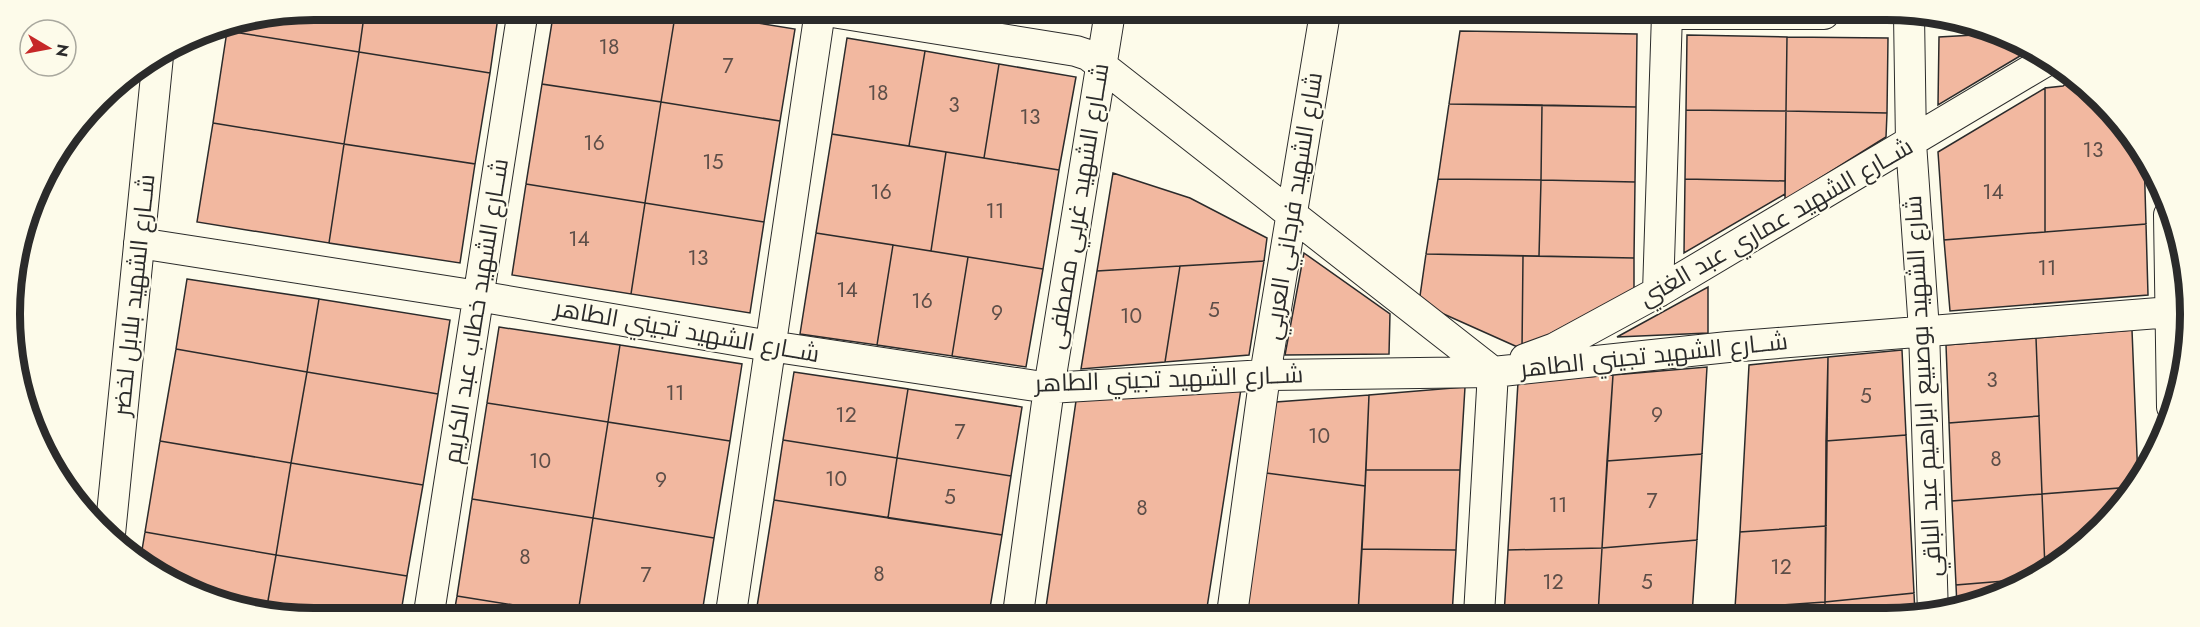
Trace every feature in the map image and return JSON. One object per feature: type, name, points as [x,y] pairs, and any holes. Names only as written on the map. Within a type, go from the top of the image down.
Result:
[{"type":"street","name":"شــارع الشهيد خطاب عبد الكريم","points":[[430,608],[521,20]]},
{"type":"street","points":[[732,608],[819,20]]},
{"type":"street","points":[[936,20],[1077,51],[1093,58],[1493,372],[1479,608]]},
{"type":"street","name":"شــارع الشهيد غربي مصطفى","points":[[1019,608],[1049,388],[1109,20]]},
{"type":"street","name":"شارع الشهيد فرجاني العربي","points":[[1233,608],[1265,375],[1324,20]]},
{"type":"street","points":[[1659,292],[1667,20]]},
{"type":"street","name":"شارع الشهيد بوصبيع ابراهيم عبد الباقي","points":[[1909,20],[1911,143],[1924,330],[1933,604]]},
{"type":"street","name":"شــارع الشهيد عماري عبد الغني","points":[[1493,372],[1555,348],[1659,292],[2042,64]]},
{"type":"street","name":"شــارع الشهيد بلابل لخضر","points":[[111,526],[157,65]]},
{"type":"street","points":[[2169,235],[2172,383]]},
{"type":"street","name":"شــارع الشهيد تجيني الطاهر","points":[[139,243],[478,296],[770,346],[1049,388],[1265,375],[1493,372],[1728,347],[2171,312]]},
{"type":"building","points":[[294,20],[363,20],[359,52],[231,32],[256,25]]},
{"type":"building","points":[[363,20],[498,20],[490,73],[359,52]]},
{"type":"building","points":[[552,20],[674,20],[661,102],[542,84]]},
{"type":"building","points":[[674,20],[739,20],[795,29],[780,121],[661,102]]},
{"type":"building","points":[[1460,31],[1637,34],[1636,107],[1449,104]]},
{"type":"building","points":[[231,32],[359,52],[344,144],[213,123],[227,33]]},
{"type":"building","points":[[1687,35],[1787,37],[1786,111],[1686,110]]},
{"type":"building","points":[[1980,35],[2024,54],[1938,105],[1939,37]]},
{"type":"building","points":[[1787,37],[1888,38],[1887,113],[1786,111]]},
{"type":"building","points":[[847,38],[925,51],[909,146],[832,134]]},
{"type":"building","points":[[925,51],[999,64],[984,158],[909,146]]},
{"type":"building","points":[[359,52],[490,73],[475,164],[344,144]]},
{"type":"building","points":[[999,64],[1076,77],[1059,170],[984,158]]},
{"type":"building","points":[[2068,82],[2080,92],[2108,120],[2131,150],[2145,173],[2146,224],[2045,232],[2045,88],[2063,86]]},
{"type":"building","points":[[542,84],[661,102],[645,203],[526,184]]},
{"type":"building","points":[[2045,88],[2045,232],[1944,240],[1938,152]]},
{"type":"building","points":[[661,102],[780,121],[764,222],[645,203]]},
{"type":"building","points":[[1449,104],[1542,105],[1541,180],[1438,179]]},
{"type":"building","points":[[1542,105],[1636,107],[1635,182],[1541,180]]},
{"type":"building","points":[[1686,110],[1786,111],[1785,181],[1685,179]]},
{"type":"building","points":[[1786,111],[1887,113],[1886,137],[1785,200]]},
{"type":"building","points":[[213,123],[344,144],[329,243],[197,222]]},
{"type":"building","points":[[832,134],[946,152],[931,251],[816,233]]},
{"type":"building","points":[[344,144],[475,164],[460,263],[329,243]]},
{"type":"building","points":[[946,152],[1059,170],[1043,269],[931,251]]},
{"type":"building","points":[[1113,173],[1190,198],[1267,238],[1264,261],[1097,271]]},
{"type":"building","points":[[1438,179],[1541,180],[1539,256],[1426,254]]},
{"type":"building","points":[[1685,179],[1785,181],[1785,194],[1684,253]]},
{"type":"building","points":[[1541,180],[1635,182],[1634,258],[1539,256]]},
{"type":"building","points":[[526,184],[645,203],[631,294],[512,275]]},
{"type":"building","points":[[645,203],[764,222],[750,313],[631,294]]},
{"type":"building","points":[[2146,224],[2148,295],[1950,311],[1944,240]]},
{"type":"building","points":[[816,233],[893,245],[877,345],[800,334]]},
{"type":"building","points":[[893,245],[968,257],[952,356],[877,345]]},
{"type":"building","points":[[1304,253],[1390,314],[1389,354],[1285,355]]},
{"type":"building","points":[[1426,254],[1523,256],[1522,349],[1419,303]]},
{"type":"building","points":[[1523,256],[1634,258],[1634,289],[1522,349]]},
{"type":"building","points":[[968,257],[1043,269],[1026,367],[952,356]]},
{"type":"building","points":[[1264,261],[1249,355],[1165,362],[1180,266]]},
{"type":"building","points":[[1180,266],[1165,362],[1081,369],[1097,271]]},
{"type":"building","points":[[187,279],[319,299],[307,372],[176,349]]},
{"type":"building","points":[[1708,287],[1708,333],[1617,337]]},
{"type":"building","points":[[319,299],[450,320],[438,394],[307,372]]},
{"type":"building","points":[[499,327],[620,345],[608,422],[487,403]]},
{"type":"building","points":[[2132,330],[2137,466],[2123,488],[2042,494],[2036,338]]},
{"type":"building","points":[[2036,338],[2039,416],[1949,423],[1946,345]]},
{"type":"building","points":[[620,345],[742,364],[730,441],[608,422]]},
{"type":"building","points":[[176,349],[307,372],[291,463],[160,441]]},
{"type":"building","points":[[1902,350],[1906,435],[1826,441],[1828,357]]},
{"type":"building","points":[[1828,357],[1826,526],[1740,532],[1749,365]]},
{"type":"building","points":[[1707,367],[1702,454],[1607,461],[1613,375]]},
{"type":"building","points":[[307,372],[438,394],[423,485],[291,463]]},
{"type":"building","points":[[794,372],[908,389],[897,458],[783,440]]},
{"type":"building","points":[[1613,375],[1602,548],[1508,550],[1518,382]]},
{"type":"building","points":[[1465,387],[1460,470],[1366,470],[1369,395]]},
{"type":"building","points":[[908,389],[1022,407],[1011,476],[897,458]]},
{"type":"building","points":[[1241,389],[1207,608],[1046,608],[1076,401]]},
{"type":"building","points":[[1369,395],[1365,486],[1266,473],[1276,402]]},
{"type":"building","points":[[487,403],[608,422],[593,518],[472,499]]},
{"type":"building","points":[[2039,416],[2042,494],[1952,501],[1949,423]]},
{"type":"building","points":[[608,422],[730,441],[714,538],[593,518]]},
{"type":"building","points":[[1906,435],[1914,593],[1825,602],[1826,441]]},
{"type":"building","points":[[783,440],[897,458],[888,518],[774,500]]},
{"type":"building","points":[[160,441],[291,463],[276,555],[145,532]]},
{"type":"building","points":[[1702,454],[1697,540],[1602,548],[1607,461]]},
{"type":"building","points":[[897,458],[1011,476],[1002,535],[888,518]]},
{"type":"building","points":[[291,463],[423,485],[407,576],[276,555]]},
{"type":"building","points":[[1366,470],[1460,470],[1456,550],[1362,549]]},
{"type":"building","points":[[1266,473],[1365,486],[1358,608],[1247,608]]},
{"type":"building","points":[[2123,488],[2108,507],[2080,535],[2045,561],[2042,494]]},
{"type":"building","points":[[2042,494],[2045,561],[2009,581],[1956,585],[1952,501]]},
{"type":"building","points":[[472,499],[593,518],[579,608],[533,608],[457,596]]},
{"type":"building","points":[[774,500],[1002,535],[990,608],[757,608]]},
{"type":"building","points":[[593,518],[714,538],[703,608],[579,608]]},
{"type":"building","points":[[1826,526],[1825,602],[1735,608],[1740,532]]},
{"type":"building","points":[[145,532],[276,555],[267,604],[219,592],[201,585],[166,568],[142,552]]},
{"type":"building","points":[[1697,540],[1692,608],[1598,608],[1602,548]]},
{"type":"building","points":[[1602,548],[1598,608],[1504,608],[1508,550]]},
{"type":"building","points":[[1362,549],[1456,550],[1452,608],[1358,608]]},
{"type":"building","points":[[276,555],[407,576],[402,608],[314,608],[267,604]]},
{"type":"building","points":[[2009,581],[1957,599],[1956,585]]},
{"type":"building","points":[[1914,593],[1915,606],[1825,608],[1825,602]]},
{"type":"building","points":[[457,596],[533,608],[455,608]]},
{"type":"building","points":[[1825,602],[1825,608],[1735,608]]}]
